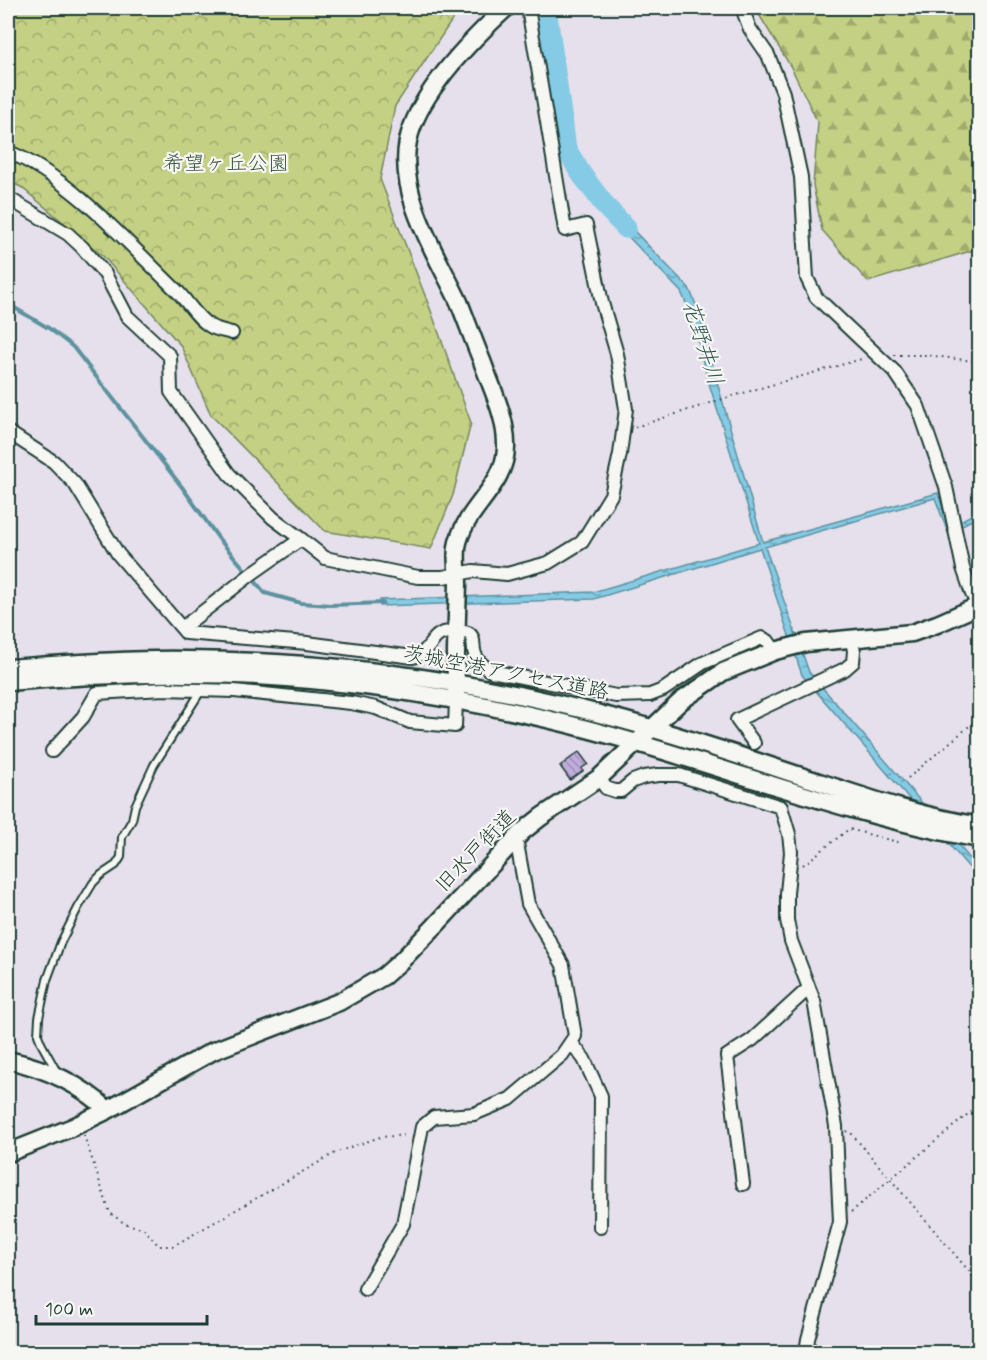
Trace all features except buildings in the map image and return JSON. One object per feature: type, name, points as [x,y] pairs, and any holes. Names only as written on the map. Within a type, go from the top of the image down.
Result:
[{"type":"street","points":[[52,751],[83,717],[98,693],[163,689],[245,692],[351,703],[376,708],[410,722],[455,726],[458,541],[472,514],[493,486],[502,469],[506,450],[505,430],[499,407],[459,304],[415,209],[408,184],[407,143],[414,121],[429,94],[480,32],[506,8]]},
{"type":"street","points":[[8,198],[68,234],[82,247],[105,274],[127,316],[170,356],[171,392],[229,474],[273,518],[295,532],[325,558],[354,566],[418,577],[443,577],[458,581],[473,571],[507,574],[548,563],[582,542],[611,495],[626,409],[617,354],[602,303],[586,225],[565,230],[528,8]]},
{"type":"street","points":[[742,8],[750,29],[768,55],[783,93],[801,177],[807,278],[816,297],[895,372],[918,406],[946,487],[963,568],[979,607]]},
{"type":"street","points":[[8,152],[39,168],[72,192],[180,293],[203,321],[211,327],[232,333]]},
{"type":"street","points":[[8,432],[54,462],[75,484],[118,554],[186,633],[307,643],[413,657],[426,651],[440,632],[468,633],[471,636],[475,654],[491,671],[616,696],[650,695],[663,690],[703,663],[762,638],[781,650]]},
{"type":"street","points":[[182,628],[301,539]]},
{"type":"street","name":"旧水戸街道","points":[[8,1153],[80,1124],[213,1052],[339,1002],[384,976],[435,926],[516,838],[540,817],[599,778],[681,700],[723,672],[781,650],[807,644],[912,633],[979,607]]},
{"type":"street","points":[[754,743],[737,720],[845,669],[853,662],[852,640]]},
{"type":"street","name":"茨城空港アクセス道路","points":[[8,668],[90,662],[187,660],[278,663],[369,670],[456,682],[573,707],[651,728],[910,812],[980,826]]},
{"type":"street","name":"茨城空港アクセス道路","points":[[8,682],[91,675],[178,674],[268,677],[369,687],[456,701],[547,719],[637,743],[887,820],[980,840]]},
{"type":"street","points":[[599,778],[606,788],[621,791],[633,781],[644,777],[678,775],[781,807],[789,834],[791,852],[787,920],[790,941],[814,1001],[836,1126],[840,1221],[806,1353]]},
{"type":"street","points":[[365,1289],[403,1224],[422,1127],[434,1116],[474,1114],[510,1099],[562,1055],[575,1036],[563,965],[528,904],[516,838]]},
{"type":"street","points":[[742,1184],[726,1056],[752,1040],[809,988]]},
{"type":"street","points":[[571,1042],[584,1059],[600,1096],[600,1227]]},
{"type":"street","points":[[8,1060],[50,1072],[93,1096],[108,1110]]},
{"type":"lane","points":[[59,1077],[38,1035],[47,980],[61,942],[93,883],[116,866],[120,857],[122,837],[132,820],[135,806],[154,765],[202,690]]},
{"type":"path","points":[[623,431],[726,398],[878,354],[927,355],[980,362]]},
{"type":"path","points":[[908,778],[980,717]]},
{"type":"path","points":[[788,876],[849,829],[901,843]]},
{"type":"path","points":[[840,1221],[980,1104]]},
{"type":"path","points":[[80,1124],[110,1213],[123,1222],[144,1229],[159,1246],[173,1246],[337,1152],[380,1137],[421,1133]]},
{"type":"path","points":[[836,1126],[850,1133],[980,1284]]},
{"type":"green space","name":"希望ヶ丘公園","points":[[8,8],[460,8],[395,106],[380,179],[471,423],[453,495],[431,549],[325,531],[211,415],[181,346],[103,256],[21,187],[8,181]]},
{"type":"green space","points":[[755,8],[979,8],[980,161],[972,174],[979,181],[980,246],[977,249],[868,282],[822,230],[813,185],[818,123],[791,67]]},
{"type":"water","points":[[609,205],[689,288],[699,312],[763,542],[938,493],[949,527],[979,511],[979,516],[948,533],[935,498],[765,547],[809,672],[979,869],[979,879],[802,675],[760,548],[594,599],[380,606],[380,600],[593,592],[759,543],[707,377],[691,314],[681,292],[603,210]]},
{"type":"waterway","name":"花野井川","points":[[544,8],[547,15],[566,149],[606,207],[626,228]]},
{"type":"waterway","points":[[8,304],[50,329],[73,347],[182,487],[219,539],[265,593],[301,603],[331,605],[383,603]]}]
